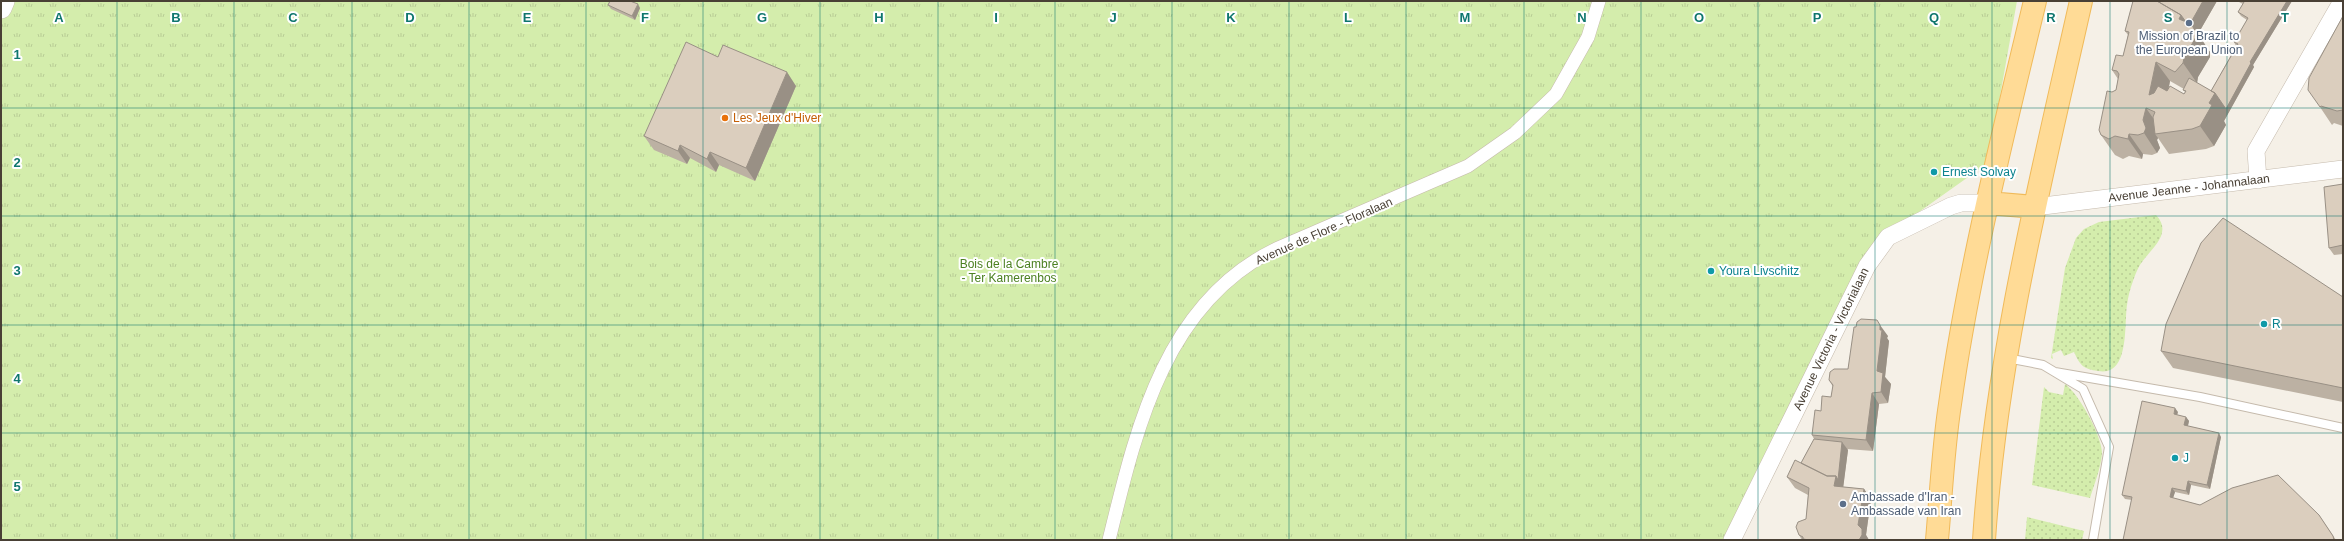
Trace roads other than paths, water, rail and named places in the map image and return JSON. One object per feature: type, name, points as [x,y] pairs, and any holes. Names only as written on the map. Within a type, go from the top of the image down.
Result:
[{"type":"main road","points":[[1937,540],[1950,405],[1980,241],[2035,1]]},
{"type":"main road","points":[[1984,540],[1987,491],[2006,357],[2035,207],[2081,1]]},
{"type":"main road","points":[[1988,203],[2035,207]]},
{"type":"street","points":[[1,8],[4,1]]},
{"type":"street","name":"Avenue de Flore - Floralaan","points":[[1109,539],[1139,427],[1163,366],[1189,323],[1228,278],[1254,260],[1271,252],[1468,166],[1515,134],[1556,94],[1588,37],[1599,1]]},
{"type":"street","points":[[2258,180],[2256,151],[2342,1]]},
{"type":"street","name":"Avenue Jeanne - Johannalaan","points":[[2035,207],[2343,169]]},
{"type":"street","name":"Avenue Victoria - Victorialaan","points":[[1732,540],[1867,266],[1888,237],[1961,202],[1988,203]]},
{"type":"lane","points":[[2006,357],[2043,365],[2083,389],[2109,447],[2093,540]]},
{"type":"lane","points":[[2055,372],[2200,397],[2343,428]]},
{"type":"place","name":"Mission of Brazil to the European Union","points":[[2189,23]]},
{"type":"place","name":"Les Jeux d'Hiver","points":[[725,118]]},
{"type":"place","name":"Ernest Solvay","points":[[1934,172]]},
{"type":"place","name":"Youra Livschitz","points":[[1711,271]]},
{"type":"place","name":"R","points":[[2264,324]]},
{"type":"place","name":"J","points":[[2175,458]]},
{"type":"place","name":"Ambassade d'Iran - Ambassade van Iran","points":[[1843,504]]},
{"type":"park label","name":"Bois de la Cambre - Ter Kamerenbos","points":[[1009,271]]}]
